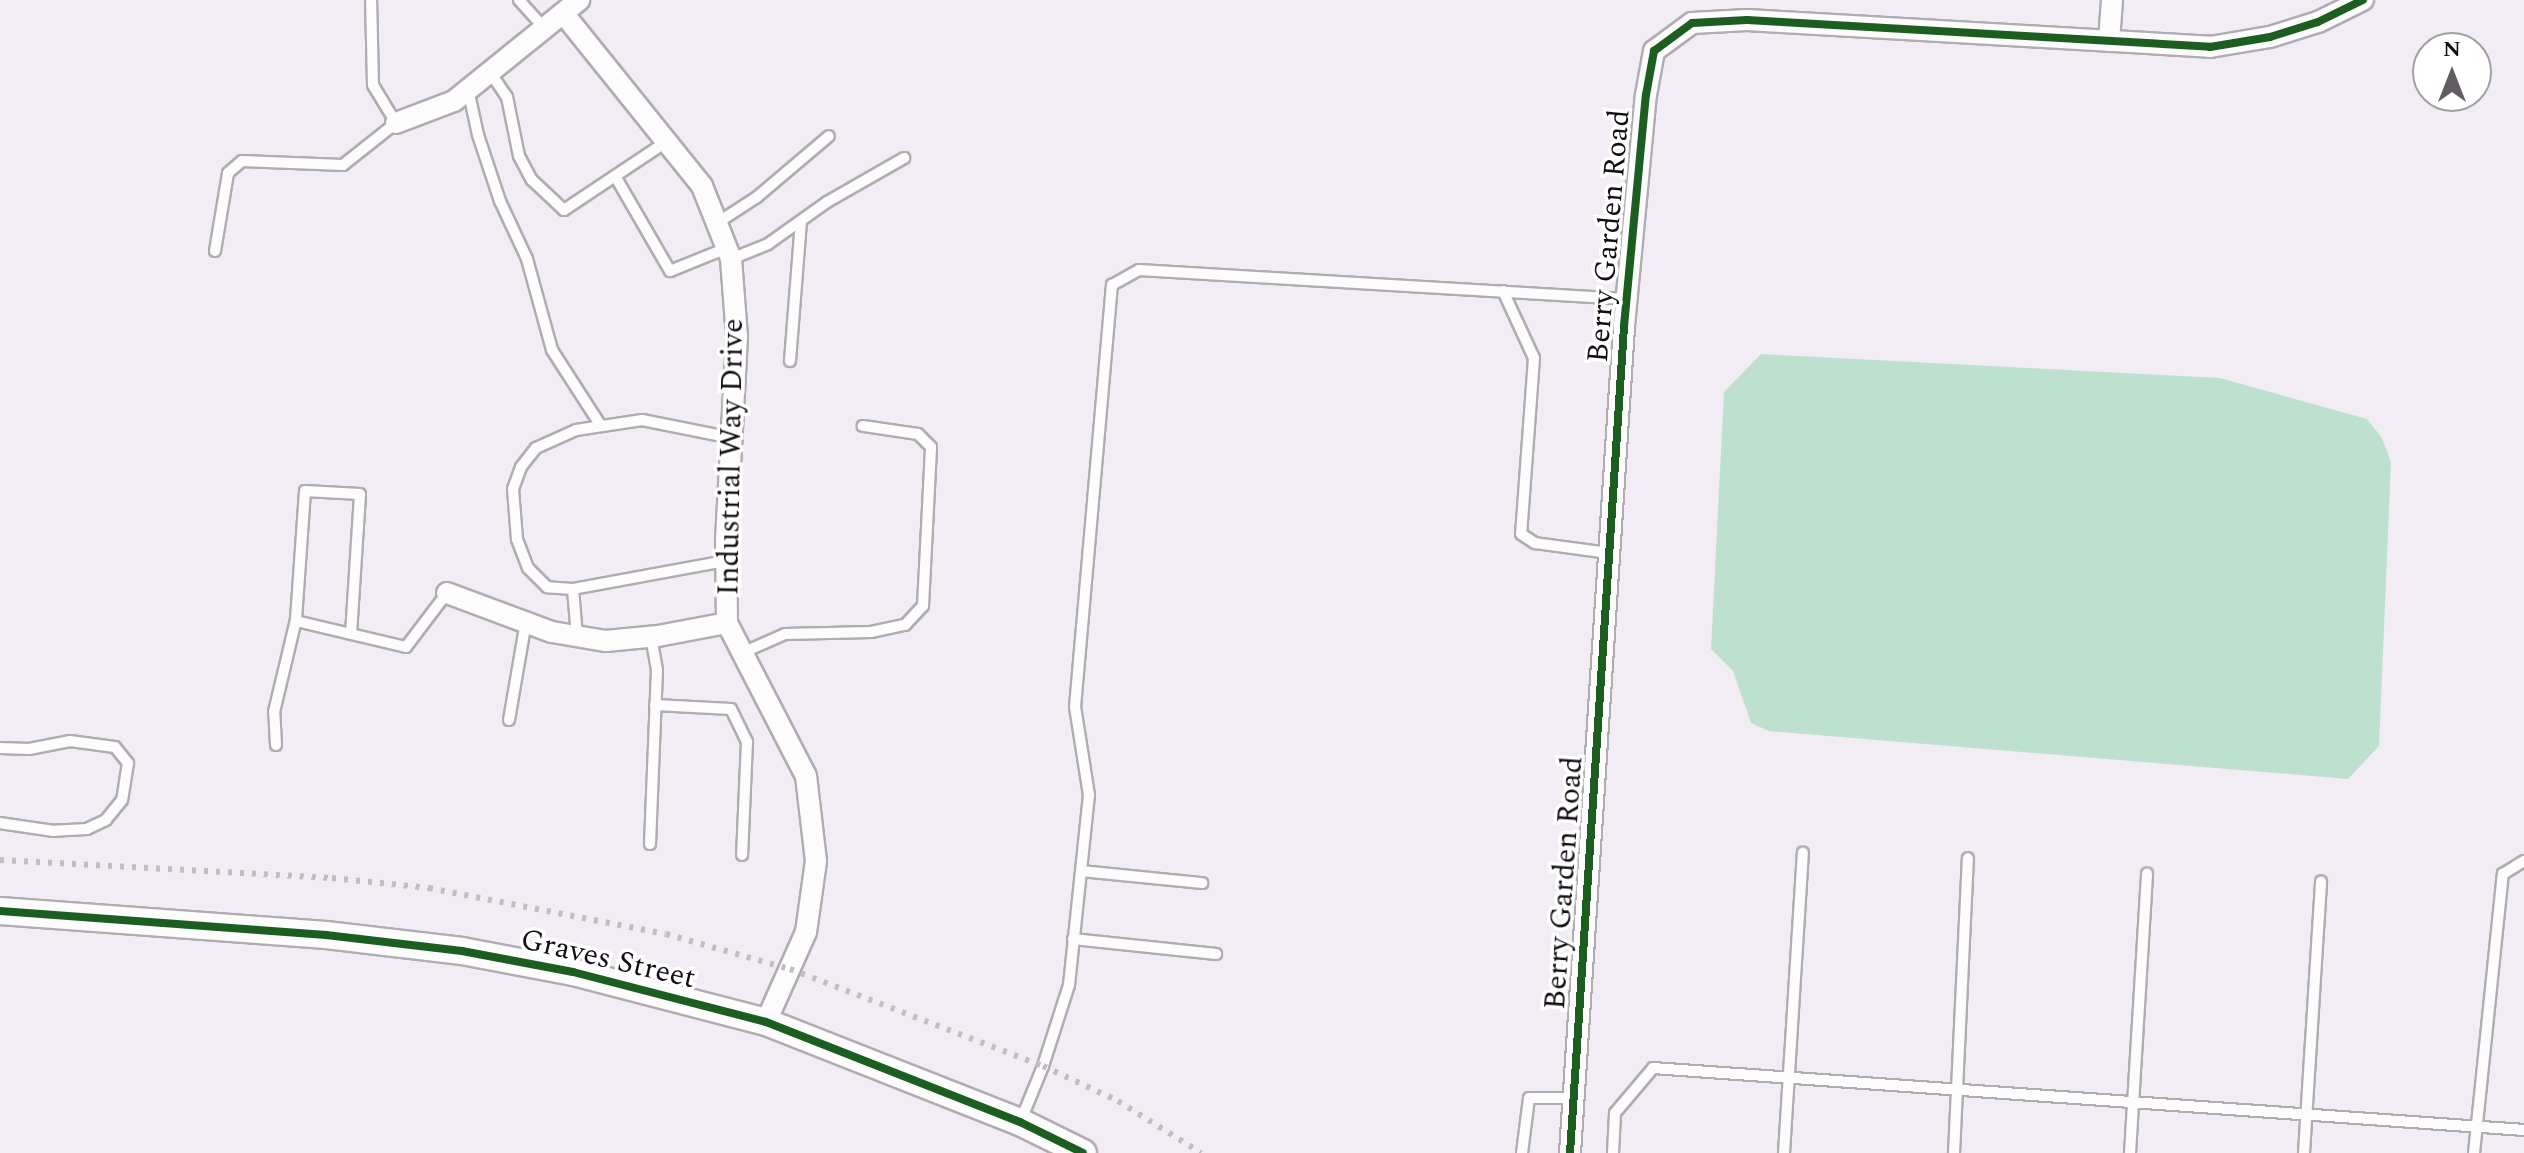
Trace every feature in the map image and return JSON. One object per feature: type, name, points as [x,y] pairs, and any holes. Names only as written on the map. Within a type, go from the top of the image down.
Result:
[{"type":"street","points":[[2109,41],[2112,0]]},
{"type":"street","name":"Berry Garden Road","points":[[1570,1153],[1627,299],[1646,95],[1654,51],[1692,23],[1747,20],[2210,47],[2270,37],[2318,22],[2363,0]]},
{"type":"street","points":[[396,123],[454,101],[571,6]]},
{"type":"street","name":"Industrial Way Drive","points":[[571,6],[666,142],[702,186],[729,254],[737,337],[726,561],[727,623],[806,776],[816,861],[806,932],[766,1022]]},
{"type":"street","points":[[447,593],[526,622],[606,641],[651,637],[727,623]]},
{"type":"street","name":"Graves Street","points":[[0,911],[184,923],[462,951],[573,972],[766,1022],[1020,1122],[1083,1153]]},
{"type":"lane","points":[[215,251],[228,173],[242,161],[343,165],[396,123],[373,85],[371,0]]},
{"type":"lane","points":[[519,0],[544,28]]},
{"type":"lane","points":[[490,72],[507,97],[519,156],[532,180],[564,210],[666,142]]},
{"type":"lane","points":[[468,89],[482,150],[500,201],[527,259],[552,350],[601,426]]},
{"type":"lane","points":[[717,223],[757,197],[829,136]]},
{"type":"lane","points":[[615,176],[670,271],[768,244],[904,158]]},
{"type":"lane","points":[[790,361],[801,221]]},
{"type":"lane","points":[[1020,1122],[1043,1066],[1069,985],[1089,795],[1075,707],[1112,285],[1139,270],[1627,299]]},
{"type":"lane","points":[[1503,291],[1534,358],[1521,534],[1535,543],[1609,553]]},
{"type":"lane","points":[[726,561],[573,589],[547,587],[528,568],[517,539],[513,489],[521,467],[536,448],[576,430],[642,420],[732,438]]},
{"type":"lane","points":[[742,653],[785,634],[871,632],[905,625],[923,606],[931,447],[918,434],[863,426]]},
{"type":"lane","points":[[276,745],[274,712],[296,620],[305,491],[360,494],[351,634]]},
{"type":"lane","points":[[573,589],[577,636]]},
{"type":"lane","points":[[296,620],[406,647],[447,593]]},
{"type":"lane","points":[[509,720],[526,622]]},
{"type":"lane","points":[[650,844],[657,670],[651,637]]},
{"type":"lane","points":[[655,705],[731,709],[747,742],[742,855]]},
{"type":"lane","points":[[0,748],[29,749],[70,741],[115,747],[128,763],[122,800],[106,820],[87,829],[54,831],[0,823]]},
{"type":"lane","points":[[1784,1153],[1803,853]]},
{"type":"lane","points":[[1954,1153],[1968,858]]},
{"type":"lane","points":[[2474,1153],[2503,874],[2524,861]]},
{"type":"lane","points":[[1081,871],[1202,883]]},
{"type":"lane","points":[[2130,1153],[2147,874]]},
{"type":"lane","points":[[2304,1153],[2321,882]]},
{"type":"lane","points":[[1073,939],[1216,954]]},
{"type":"lane","points":[[1613,1153],[1615,1113],[1653,1068],[2308,1112],[2524,1130]]},
{"type":"lane","points":[[1522,1153],[1529,1098],[1574,1098]]},
{"type":"green space","points":[[1761,354],[2220,378],[2367,419],[2382,438],[2391,462],[2379,746],[2348,779],[1769,731],[1751,723],[1733,671],[1711,649],[1724,392]]},
{"type":"railway","points":[[0,860],[332,878],[429,888],[666,934],[790,969],[1043,1066],[1118,1101],[1201,1153]]},
{"type":"cycle path","points":[[1570,1153],[1624,326],[1646,95],[1654,51],[1692,23],[1747,20],[2210,47],[2270,37],[2318,22],[2363,0]]},
{"type":"cycle path","points":[[0,911],[326,935],[462,951],[573,972],[766,1022],[1020,1122],[1083,1153]]}]
